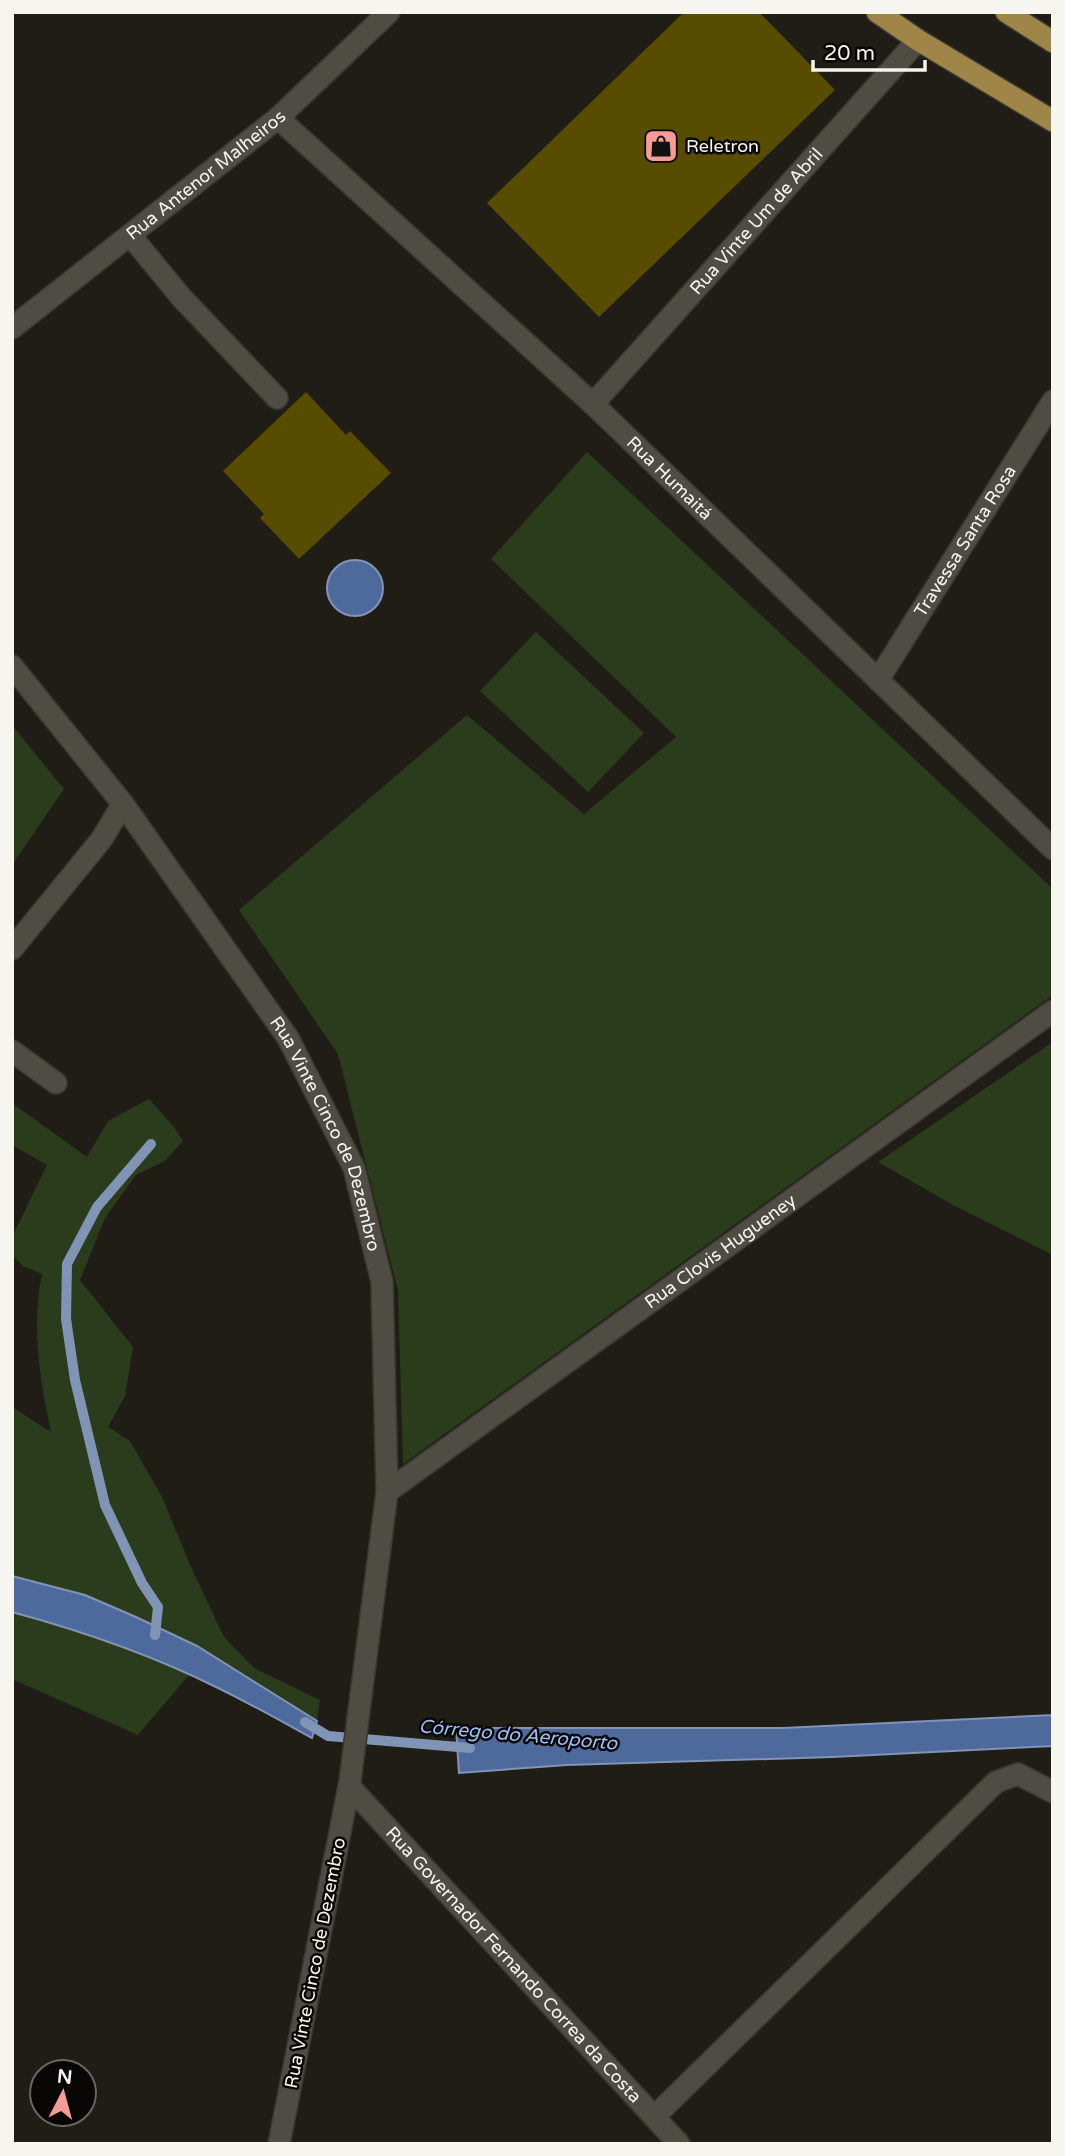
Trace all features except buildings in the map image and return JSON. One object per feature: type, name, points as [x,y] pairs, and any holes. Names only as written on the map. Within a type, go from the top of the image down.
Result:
[{"type":"main road","points":[[877,12],[918,40],[1053,121]]},
{"type":"main road","points":[[1006,12],[1053,41]]},
{"type":"street","name":"Rua Antenor Malheiros","points":[[12,328],[278,118],[390,12]]},
{"type":"street","name":"Rua Vinte Um de Abril","points":[[593,404],[918,40]]},
{"type":"street","name":"Rua Humaitá","points":[[278,118],[593,404],[1053,849]]},
{"type":"street","points":[[130,235],[181,297],[277,398]]},
{"type":"street","name":"Travessa Santa Rosa","points":[[878,680],[1053,401]]},
{"type":"street","name":"Rua Vinte Cinco de Dezembro","points":[[12,666],[123,804],[288,1038],[354,1168],[382,1282],[387,1492],[349,1784],[285,2139]]},
{"type":"street","points":[[12,948],[101,840],[123,804]]},
{"type":"street","name":"Rua Clovis Hugueney","points":[[387,1492],[1053,1011]]},
{"type":"street","points":[[12,1051],[56,1083]]},
{"type":"street","points":[[654,2117],[996,1782],[1018,1774],[1053,1792]]},
{"type":"street","name":"Rua Governador Fernando Correa da Costa","points":[[349,1784],[679,2144]]},
{"type":"green space","points":[[587,452],[1053,889],[1053,995],[403,1464],[398,1291],[338,1054],[239,910],[467,715],[584,814],[676,737],[491,559]]},
{"type":"green space","points":[[536,632],[644,733],[588,792],[480,691]]},
{"type":"green space","points":[[12,725],[64,789],[12,865]]},
{"type":"green space","points":[[1053,1042],[1053,1255],[953,1205],[878,1162]]},
{"type":"green space","points":[[149,1099],[183,1141],[165,1161],[136,1175],[105,1218],[80,1280],[133,1347],[125,1396],[108,1427],[130,1441],[162,1497],[224,1637],[254,1668],[320,1700],[317,1721],[197,1646],[136,1617],[85,1595],[12,1576],[12,1407],[51,1432],[38,1353],[37,1313],[42,1274],[23,1266],[12,1255],[12,1237],[47,1165],[12,1145],[12,1103],[87,1157],[108,1121]]},
{"type":"green space","points":[[12,1612],[102,1640],[189,1675],[138,1735],[12,1679]]},
{"type":"water","points":[[349,560],[361,560],[371,564],[379,572],[383,588],[379,604],[371,612],[361,616],[349,616],[339,612],[331,604],[327,594],[327,582],[331,572],[339,564]]},
{"type":"water","points":[[12,1576],[85,1595],[197,1646],[317,1721],[312,1738],[230,1694],[142,1654],[12,1612]]},
{"type":"water","points":[[1053,1715],[1053,1746],[833,1757],[567,1765],[459,1773],[456,1728],[783,1728]]},
{"type":"waterway","points":[[151,1144],[97,1207],[67,1264],[66,1319],[75,1380],[105,1505],[142,1583],[158,1607],[155,1635]]},
{"type":"waterway","name":"Córrego do Aeroporto","points":[[305,1722],[328,1736],[470,1748]]},
{"type":"place","name":"Reletron","points":[[661,146]]}]
